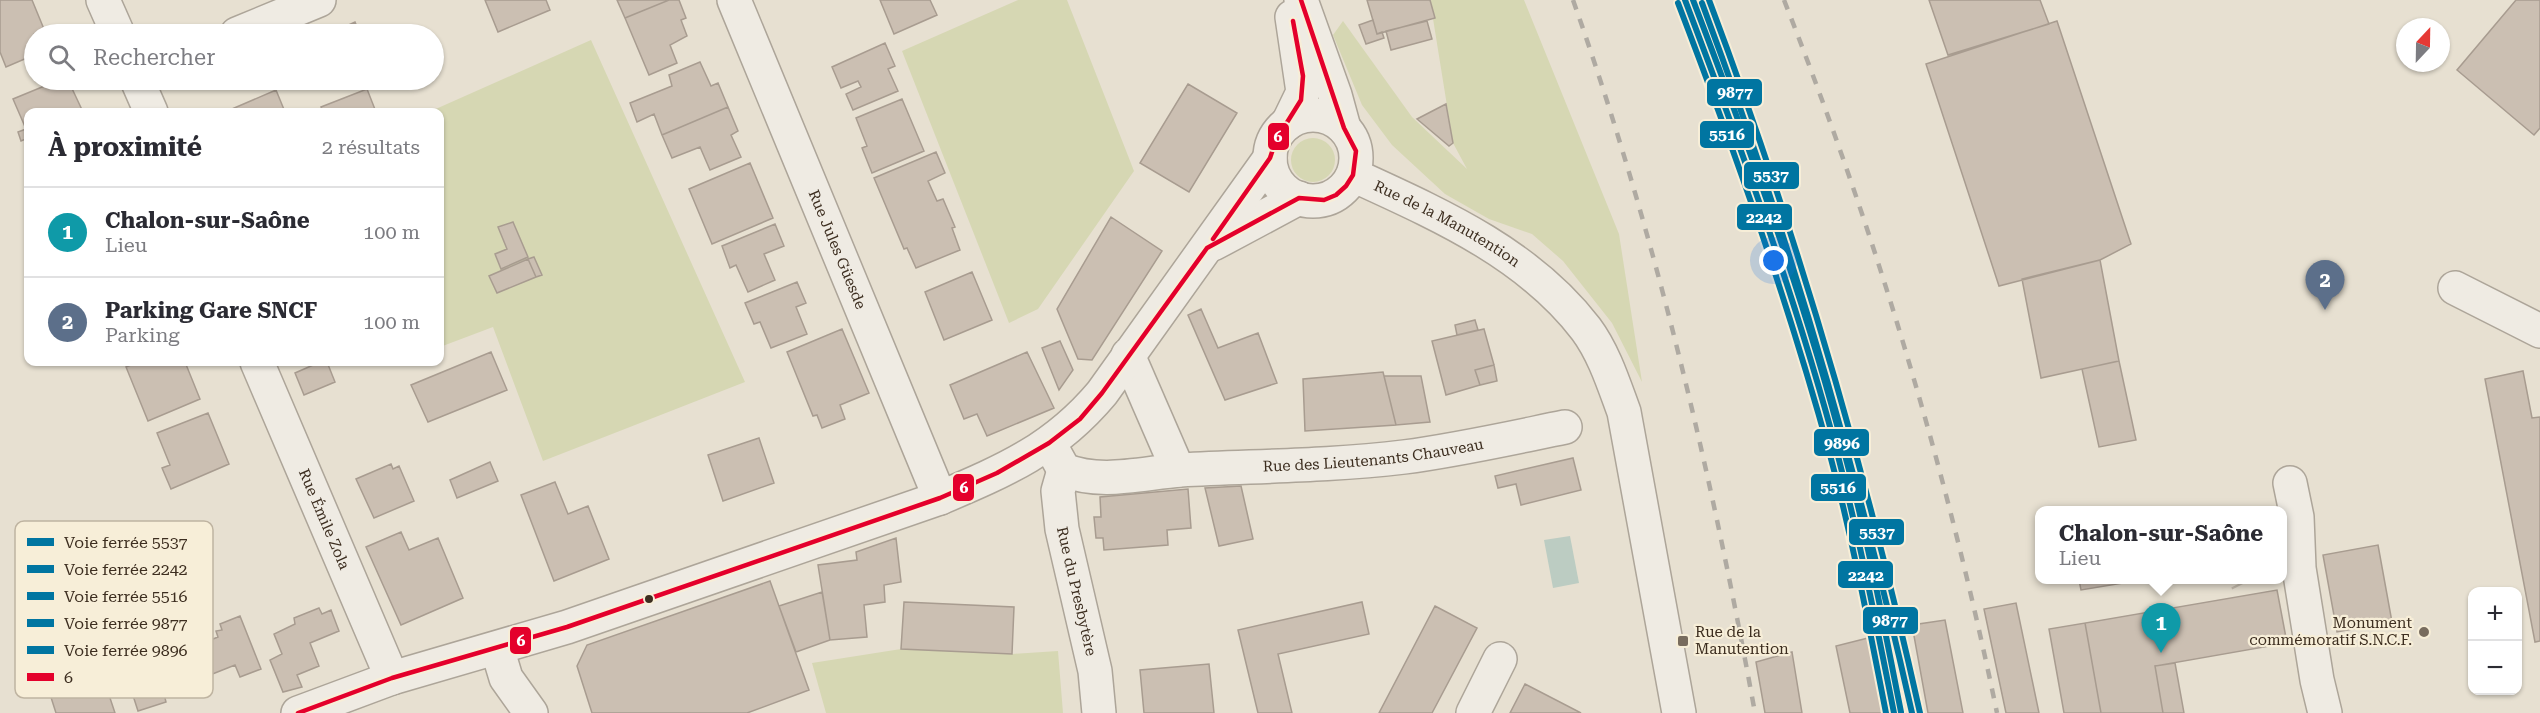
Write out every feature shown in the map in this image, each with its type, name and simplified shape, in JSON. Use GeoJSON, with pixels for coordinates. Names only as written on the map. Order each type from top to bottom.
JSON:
{"type":"FeatureCollection","features":[{"type":"Feature","properties":{"kind":"street"},"geometry":{"type":"LineString","coordinates":[[103,0],[114,24]]}},
{"type":"Feature","properties":{"kind":"street"},"geometry":{"type":"LineString","coordinates":[[261,24],[319,0]]}},
{"type":"Feature","properties":{"kind":"street","name":"Rue Jules Güesde"},"geometry":{"type":"LineString","coordinates":[[734,0],[940,498]]}},
{"type":"Feature","properties":{"kind":"street"},"geometry":{"type":"LineString","coordinates":[[1288,123],[1303,92],[1289,0]]}},
{"type":"Feature","properties":{"kind":"street"},"geometry":{"type":"LineString","coordinates":[[1301,0],[1335,95],[1344,128],[1356,151],[1353,175],[1336,195],[1324,200],[1299,198],[1287,192],[1272,171],[1270,158],[1272,145],[1278,132],[1288,123],[1311,114],[1329,118],[1344,128]]}},
{"type":"Feature","properties":{"kind":"street"},"geometry":{"type":"LineString","coordinates":[[141,90],[149,108]]}},
{"type":"Feature","properties":{"kind":"street"},"geometry":{"type":"LineString","coordinates":[[298,713],[392,678],[567,627],[940,498],[997,473],[1056,456],[1080,419],[1207,248],[1270,158]]}},
{"type":"Feature","properties":{"kind":"street","name":"Rue de la Manutention"},"geometry":{"type":"LineString","coordinates":[[1353,175],[1480,237],[1555,294],[1587,331],[1610,373],[1624,412],[1679,713]]}},
{"type":"Feature","properties":{"kind":"street"},"geometry":{"type":"LineString","coordinates":[[1207,248],[1299,198]]}},
{"type":"Feature","properties":{"kind":"street"},"geometry":{"type":"LineString","coordinates":[[2455,288],[2540,331]]}},
{"type":"Feature","properties":{"kind":"street"},"geometry":{"type":"LineString","coordinates":[[1128,355],[1178,470]]}},
{"type":"Feature","properties":{"kind":"street","name":"Rue Émile Zola"},"geometry":{"type":"LineString","coordinates":[[259,366],[392,678]]}},
{"type":"Feature","properties":{"kind":"street","name":"Rue des Lieutenants Chauveau"},"geometry":{"type":"LineString","coordinates":[[1056,456],[1086,477],[1102,478],[1178,470],[1403,457],[1455,450],[1565,428]]}},
{"type":"Feature","properties":{"kind":"street","name":"Rue du Presbytère"},"geometry":{"type":"LineString","coordinates":[[1056,456],[1062,529],[1095,671],[1099,713]]}},
{"type":"Feature","properties":{"kind":"street"},"geometry":{"type":"LineString","coordinates":[[2290,483],[2297,517],[2298,568],[2317,680],[2325,713]]}},
{"type":"Feature","properties":{"kind":"street"},"geometry":{"type":"LineString","coordinates":[[2283,584],[2294,642]]}},
{"type":"Feature","properties":{"kind":"street"},"geometry":{"type":"LineString","coordinates":[[497,648],[506,678],[531,713]]}},
{"type":"Feature","properties":{"kind":"street"},"geometry":{"type":"LineString","coordinates":[[1473,713],[1496,670],[1492,713]]}},
{"type":"Feature","properties":{"kind":"green space"},"geometry":{"type":"Polygon","coordinates":[[[1018,0],[1067,0],[1134,171],[1038,309],[1009,323],[902,51],[1018,0]]]}},
{"type":"Feature","properties":{"kind":"green space"},"geometry":{"type":"Polygon","coordinates":[[[1430,0],[1524,0],[1619,234],[1642,382],[1612,323],[1563,261],[1532,234],[1489,219],[1445,194],[1392,145],[1362,105],[1333,35],[1343,21],[1412,117],[1467,169],[1453,143],[1430,0]]]}},
{"type":"Feature","properties":{"kind":"green space"},"geometry":{"type":"Polygon","coordinates":[[[591,40],[745,382],[543,461],[493,327],[444,345],[444,108],[438,108],[591,40]]]}},
{"type":"Feature","properties":{"kind":"green space"},"geometry":{"type":"Polygon","coordinates":[[[1313,138],[1329,144],[1335,160],[1329,176],[1313,182],[1297,176],[1291,160],[1297,144],[1313,138]]]}},
{"type":"Feature","properties":{"kind":"green space"},"geometry":{"type":"Polygon","coordinates":[[[901,649],[1012,654],[1058,651],[1063,713],[826,713],[812,663],[901,649]]]}},
{"type":"Feature","properties":{"kind":"shaded area"},"geometry":{"type":"Polygon","coordinates":[[[1570,536],[1579,583],[1553,588],[1544,540],[1570,536]]]}},
{"type":"Feature","properties":{"kind":"building"},"geometry":{"type":"Polygon","coordinates":[[[0,0],[32,0],[42,24],[24,24],[24,59],[6,67],[0,52],[0,0]]]}},
{"type":"Feature","properties":{"kind":"building"},"geometry":{"type":"Polygon","coordinates":[[[485,0],[546,0],[550,10],[498,32],[485,0]]]}},
{"type":"Feature","properties":{"kind":"building"},"geometry":{"type":"Polygon","coordinates":[[[617,0],[669,0],[625,18],[617,0]]]}},
{"type":"Feature","properties":{"kind":"building"},"geometry":{"type":"Polygon","coordinates":[[[669,0],[679,0],[686,18],[681,20],[687,36],[670,45],[677,63],[649,75],[625,18],[669,0]]]}},
{"type":"Feature","properties":{"kind":"building"},"geometry":{"type":"Polygon","coordinates":[[[880,0],[930,0],[937,15],[894,34],[880,0]]]}},
{"type":"Feature","properties":{"kind":"building"},"geometry":{"type":"Polygon","coordinates":[[[1367,0],[1430,0],[1435,18],[1377,34],[1367,0]]]}},
{"type":"Feature","properties":{"kind":"building"},"geometry":{"type":"Polygon","coordinates":[[[1929,0],[2040,0],[2049,24],[1948,55],[1929,0]]]}},
{"type":"Feature","properties":{"kind":"building"},"geometry":{"type":"Polygon","coordinates":[[[2516,0],[2540,0],[2540,128],[2534,135],[2457,70],[2516,0]]]}},
{"type":"Feature","properties":{"kind":"building"},"geometry":{"type":"Polygon","coordinates":[[[1373,20],[1377,34],[1382,32],[1384,38],[1366,44],[1359,25],[1373,20]]]}},
{"type":"Feature","properties":{"kind":"building"},"geometry":{"type":"Polygon","coordinates":[[[1427,21],[1432,39],[1391,50],[1386,31],[1427,21]]]}},
{"type":"Feature","properties":{"kind":"building"},"geometry":{"type":"Polygon","coordinates":[[[2057,21],[2131,244],[2100,260],[1999,286],[1926,64],[2057,21]]]}},
{"type":"Feature","properties":{"kind":"building"},"geometry":{"type":"Polygon","coordinates":[[[885,43],[895,66],[888,69],[898,91],[853,110],[846,94],[861,87],[858,81],[841,88],[832,67],[885,43]]]}},
{"type":"Feature","properties":{"kind":"building"},"geometry":{"type":"Polygon","coordinates":[[[700,62],[711,86],[718,83],[728,107],[662,135],[654,114],[637,122],[630,103],[672,86],[669,75],[700,62]]]}},
{"type":"Feature","properties":{"kind":"building"},"geometry":{"type":"Polygon","coordinates":[[[1188,84],[1237,113],[1189,192],[1140,163],[1188,84]]]}},
{"type":"Feature","properties":{"kind":"building"},"geometry":{"type":"Polygon","coordinates":[[[35,90],[73,90],[81,108],[24,108],[24,124],[13,99],[35,90]]]}},
{"type":"Feature","properties":{"kind":"building"},"geometry":{"type":"Polygon","coordinates":[[[276,90],[283,108],[234,108],[276,90]]]}},
{"type":"Feature","properties":{"kind":"building"},"geometry":{"type":"Polygon","coordinates":[[[367,90],[374,108],[321,108],[367,90]]]}},
{"type":"Feature","properties":{"kind":"building"},"geometry":{"type":"Polygon","coordinates":[[[902,99],[924,151],[872,173],[862,148],[867,146],[856,118],[902,99]]]}},
{"type":"Feature","properties":{"kind":"building"},"geometry":{"type":"Polygon","coordinates":[[[1446,104],[1453,143],[1449,146],[1417,119],[1446,104]]]}},
{"type":"Feature","properties":{"kind":"building"},"geometry":{"type":"Polygon","coordinates":[[[728,107],[738,131],[731,135],[741,157],[710,170],[700,147],[672,158],[662,135],[728,107]]]}},
{"type":"Feature","properties":{"kind":"building"},"geometry":{"type":"Polygon","coordinates":[[[24,130],[24,140],[21,141],[18,132],[24,130]]]}},
{"type":"Feature","properties":{"kind":"building"},"geometry":{"type":"Polygon","coordinates":[[[936,152],[945,173],[928,181],[937,201],[943,199],[955,227],[952,228],[960,250],[916,268],[907,248],[904,249],[874,178],[936,152]]]}},
{"type":"Feature","properties":{"kind":"building"},"geometry":{"type":"Polygon","coordinates":[[[750,163],[773,218],[712,244],[689,189],[750,163]]]}},
{"type":"Feature","properties":{"kind":"building"},"geometry":{"type":"Polygon","coordinates":[[[1111,217],[1162,251],[1092,360],[1078,359],[1057,309],[1111,217]]]}},
{"type":"Feature","properties":{"kind":"building"},"geometry":{"type":"Polygon","coordinates":[[[513,222],[528,257],[501,269],[495,254],[507,249],[498,227],[513,222]]]}},
{"type":"Feature","properties":{"kind":"building"},"geometry":{"type":"Polygon","coordinates":[[[775,224],[784,246],[764,254],[775,280],[748,292],[736,265],[730,268],[722,246],[775,224]]]}},
{"type":"Feature","properties":{"kind":"building"},"geometry":{"type":"Polygon","coordinates":[[[534,257],[542,275],[536,277],[528,259],[534,257]]]}},
{"type":"Feature","properties":{"kind":"building"},"geometry":{"type":"Polygon","coordinates":[[[528,259],[536,277],[497,293],[489,276],[528,259]]]}},
{"type":"Feature","properties":{"kind":"building"},"geometry":{"type":"Polygon","coordinates":[[[2100,260],[2119,361],[2041,378],[2022,279],[2100,260]]]}},
{"type":"Feature","properties":{"kind":"building"},"geometry":{"type":"Polygon","coordinates":[[[972,272],[992,320],[944,340],[925,292],[972,272]]]}},
{"type":"Feature","properties":{"kind":"building"},"geometry":{"type":"Polygon","coordinates":[[[797,282],[806,303],[796,307],[807,334],[771,348],[760,322],[754,324],[745,303],[797,282]]]}},
{"type":"Feature","properties":{"kind":"building"},"geometry":{"type":"Polygon","coordinates":[[[1201,309],[1218,348],[1258,333],[1277,383],[1225,400],[1188,315],[1201,309]]]}},
{"type":"Feature","properties":{"kind":"building"},"geometry":{"type":"Polygon","coordinates":[[[1475,320],[1478,330],[1457,335],[1455,325],[1475,320]]]}},
{"type":"Feature","properties":{"kind":"building"},"geometry":{"type":"Polygon","coordinates":[[[842,329],[869,393],[840,405],[845,419],[822,428],[817,415],[813,416],[787,352],[842,329]]]}},
{"type":"Feature","properties":{"kind":"building"},"geometry":{"type":"Polygon","coordinates":[[[1484,329],[1494,365],[1475,370],[1480,385],[1446,395],[1432,341],[1484,329]]]}},
{"type":"Feature","properties":{"kind":"building"},"geometry":{"type":"Polygon","coordinates":[[[1060,341],[1073,370],[1059,390],[1042,348],[1060,341]]]}},
{"type":"Feature","properties":{"kind":"building"},"geometry":{"type":"Polygon","coordinates":[[[491,352],[507,390],[428,422],[411,385],[491,352]]]}},
{"type":"Feature","properties":{"kind":"building"},"geometry":{"type":"Polygon","coordinates":[[[1027,352],[1054,408],[987,436],[977,414],[964,419],[950,385],[1027,352]]]}},
{"type":"Feature","properties":{"kind":"building"},"geometry":{"type":"Polygon","coordinates":[[[2119,361],[2136,440],[2099,447],[2082,369],[2119,361]]]}},
{"type":"Feature","properties":{"kind":"building"},"geometry":{"type":"Polygon","coordinates":[[[1494,365],[1497,381],[1480,385],[1475,370],[1494,365]]]}},
{"type":"Feature","properties":{"kind":"building"},"geometry":{"type":"Polygon","coordinates":[[[187,366],[200,399],[148,421],[126,367],[187,366]]]}},
{"type":"Feature","properties":{"kind":"building"},"geometry":{"type":"Polygon","coordinates":[[[311,366],[329,366],[335,382],[304,395],[295,373],[311,366]]]}},
{"type":"Feature","properties":{"kind":"building"},"geometry":{"type":"Polygon","coordinates":[[[2523,371],[2532,418],[2540,417],[2540,641],[2535,642],[2485,379],[2523,371]]]}},
{"type":"Feature","properties":{"kind":"building"},"geometry":{"type":"Polygon","coordinates":[[[1383,372],[1396,425],[1305,431],[1303,379],[1383,372]]]}},
{"type":"Feature","properties":{"kind":"building"},"geometry":{"type":"Polygon","coordinates":[[[1384,376],[1421,376],[1430,422],[1396,425],[1384,376]]]}},
{"type":"Feature","properties":{"kind":"building"},"geometry":{"type":"Polygon","coordinates":[[[208,413],[229,464],[171,489],[162,468],[170,465],[157,433],[208,413]]]}},
{"type":"Feature","properties":{"kind":"building"},"geometry":{"type":"Polygon","coordinates":[[[759,438],[774,483],[723,501],[708,455],[759,438]]]}},
{"type":"Feature","properties":{"kind":"building"},"geometry":{"type":"Polygon","coordinates":[[[1573,458],[1581,490],[1521,505],[1516,484],[1498,488],[1495,476],[1573,458]]]}},
{"type":"Feature","properties":{"kind":"building"},"geometry":{"type":"Polygon","coordinates":[[[490,462],[498,481],[457,498],[450,480],[490,462]]]}},
{"type":"Feature","properties":{"kind":"building"},"geometry":{"type":"Polygon","coordinates":[[[391,464],[393,469],[399,466],[414,501],[374,518],[356,479],[391,464]]]}},
{"type":"Feature","properties":{"kind":"building"},"geometry":{"type":"Polygon","coordinates":[[[555,482],[568,514],[588,506],[609,559],[554,581],[521,495],[555,482]]]}},
{"type":"Feature","properties":{"kind":"building"},"geometry":{"type":"Polygon","coordinates":[[[1241,486],[1253,539],[1219,546],[1205,488],[1241,486]]]}},
{"type":"Feature","properties":{"kind":"building"},"geometry":{"type":"Polygon","coordinates":[[[1188,489],[1191,528],[1167,530],[1168,545],[1104,550],[1103,538],[1096,538],[1094,517],[1101,517],[1100,497],[1188,489]]]}},
{"type":"Feature","properties":{"kind":"building"},"geometry":{"type":"Polygon","coordinates":[[[401,532],[409,550],[438,538],[463,598],[401,625],[366,547],[401,532]]]}},
{"type":"Feature","properties":{"kind":"building"},"geometry":{"type":"Polygon","coordinates":[[[896,538],[901,582],[884,585],[885,602],[864,605],[867,637],[830,640],[818,565],[857,560],[856,552],[896,538]]]}},
{"type":"Feature","properties":{"kind":"building"},"geometry":{"type":"Polygon","coordinates":[[[2378,545],[2392,622],[2337,632],[2323,555],[2378,545]]]}},
{"type":"Feature","properties":{"kind":"building"},"geometry":{"type":"Polygon","coordinates":[[[770,581],[809,690],[747,713],[592,713],[577,666],[587,645],[770,581]]]}},
{"type":"Feature","properties":{"kind":"building"},"geometry":{"type":"Polygon","coordinates":[[[2080,584],[2117,584],[2081,590],[2080,584]]]}},
{"type":"Feature","properties":{"kind":"building"},"geometry":{"type":"Polygon","coordinates":[[[2277,590],[2287,643],[2155,666],[2163,713],[2101,713],[2085,623],[2277,590]]]}},
{"type":"Feature","properties":{"kind":"building"},"geometry":{"type":"Polygon","coordinates":[[[822,592],[830,640],[796,652],[779,606],[822,592]]]}},
{"type":"Feature","properties":{"kind":"building"},"geometry":{"type":"Polygon","coordinates":[[[904,602],[1014,607],[1012,654],[901,649],[904,602]]]}},
{"type":"Feature","properties":{"kind":"building"},"geometry":{"type":"Polygon","coordinates":[[[1362,602],[1369,634],[1278,654],[1292,713],[1258,713],[1238,630],[1362,602]]]}},
{"type":"Feature","properties":{"kind":"building"},"geometry":{"type":"Polygon","coordinates":[[[2016,603],[2039,713],[2006,713],[1984,609],[2016,603]]]}},
{"type":"Feature","properties":{"kind":"building"},"geometry":{"type":"Polygon","coordinates":[[[1435,606],[1477,628],[1432,713],[1379,713],[1435,606]]]}},
{"type":"Feature","properties":{"kind":"building"},"geometry":{"type":"Polygon","coordinates":[[[319,608],[322,614],[331,610],[339,631],[310,643],[319,666],[297,675],[302,687],[283,692],[270,660],[282,654],[274,634],[295,624],[294,618],[319,608]]]}},
{"type":"Feature","properties":{"kind":"building"},"geometry":{"type":"Polygon","coordinates":[[[240,616],[261,669],[240,677],[235,665],[213,674],[213,639],[218,637],[216,631],[222,630],[220,624],[240,616]]]}},
{"type":"Feature","properties":{"kind":"building"},"geometry":{"type":"Polygon","coordinates":[[[1945,620],[1963,713],[1928,713],[1912,625],[1945,620]]]}},
{"type":"Feature","properties":{"kind":"building"},"geometry":{"type":"Polygon","coordinates":[[[2085,623],[2101,713],[2064,713],[2049,629],[2085,623]]]}},
{"type":"Feature","properties":{"kind":"building"},"geometry":{"type":"Polygon","coordinates":[[[1872,637],[1887,713],[1850,713],[1836,646],[1872,637]]]}},
{"type":"Feature","properties":{"kind":"building"},"geometry":{"type":"Polygon","coordinates":[[[1792,652],[1802,713],[1765,713],[1756,662],[1792,652]]]}},
{"type":"Feature","properties":{"kind":"building"},"geometry":{"type":"Polygon","coordinates":[[[2175,663],[2184,713],[2163,713],[2155,666],[2175,663]]]}},
{"type":"Feature","properties":{"kind":"building"},"geometry":{"type":"Polygon","coordinates":[[[1209,664],[1214,713],[1144,713],[1140,670],[1209,664]]]}},
{"type":"Feature","properties":{"kind":"building"},"geometry":{"type":"Polygon","coordinates":[[[1525,684],[1581,713],[1510,713],[1525,684]]]}},
{"type":"Feature","properties":{"kind":"building"},"geometry":{"type":"Polygon","coordinates":[[[51,698],[110,698],[115,713],[56,713],[51,698]]]}},
{"type":"Feature","properties":{"kind":"building"},"geometry":{"type":"Polygon","coordinates":[[[134,698],[165,698],[166,702],[138,711],[134,698]]]}},
{"type":"Feature","properties":{"kind":"railway"},"geometry":{"type":"LineString","coordinates":[[1573,0],[1630,175],[1678,353],[1720,532],[1755,713]]}},
{"type":"Feature","properties":{"kind":"railway"},"geometry":{"type":"LineString","coordinates":[[1784,0],[1849,175],[1906,352],[1955,532],[1997,713]]}},
{"type":"Feature","properties":{"kind":"rail line","name":"2242"},"geometry":{"type":"LineString","coordinates":[[1685,0],[1768,226],[1805,340],[1854,520],[1894,713]]}},
{"type":"Feature","properties":{"kind":"rail line","name":"9896"},"geometry":{"type":"LineString","coordinates":[[1693,0],[1775,225],[1829,397],[1861,519],[1901,712]]}},
{"type":"Feature","properties":{"kind":"rail line","name":"5537"},"geometry":{"type":"LineString","coordinates":[[1709,0],[1772,176],[1827,353],[1877,532],[1920,713]]}},
{"type":"Feature","properties":{"kind":"rail line","name":"5516"},"geometry":{"type":"LineString","coordinates":[[1678,3],[1760,227],[1814,397],[1846,519],[1886,713]]}},
{"type":"Feature","properties":{"kind":"rail line","name":"9877"},"geometry":{"type":"LineString","coordinates":[[1702,3],[1764,178],[1819,354],[1869,533],[1912,713]]}},
{"type":"Feature","properties":{"kind":"transit line","name":"6"},"geometry":{"type":"LineString","coordinates":[[298,713],[392,678],[567,627],[940,498],[997,473],[1049,443],[1080,419],[1102,393],[1207,248],[1299,198],[1324,200],[1336,195],[1353,175],[1356,151],[1344,128],[1301,0]]}},
{"type":"Feature","properties":{"kind":"transit line","name":"6"},"geometry":{"type":"LineString","coordinates":[[1213,239],[1270,158],[1276,140],[1301,100],[1303,76],[1293,21]]}},
{"type":"Feature","properties":{"kind":"place","name":"Parking Gare SNCF"},"geometry":{"type":"Point","coordinates":[2325,310]}},
{"type":"Feature","properties":{"kind":"place","name":"Monument commémoratif S.N.C.F."},"geometry":{"type":"Point","coordinates":[2424,632]}},
{"type":"Feature","properties":{"kind":"place","name":"Rue de la Manutention"},"geometry":{"type":"Point","coordinates":[1683,641]}},
{"type":"Feature","properties":{"kind":"place","name":"Chalon-sur-Saône"},"geometry":{"type":"Point","coordinates":[2161,653]}}]}
